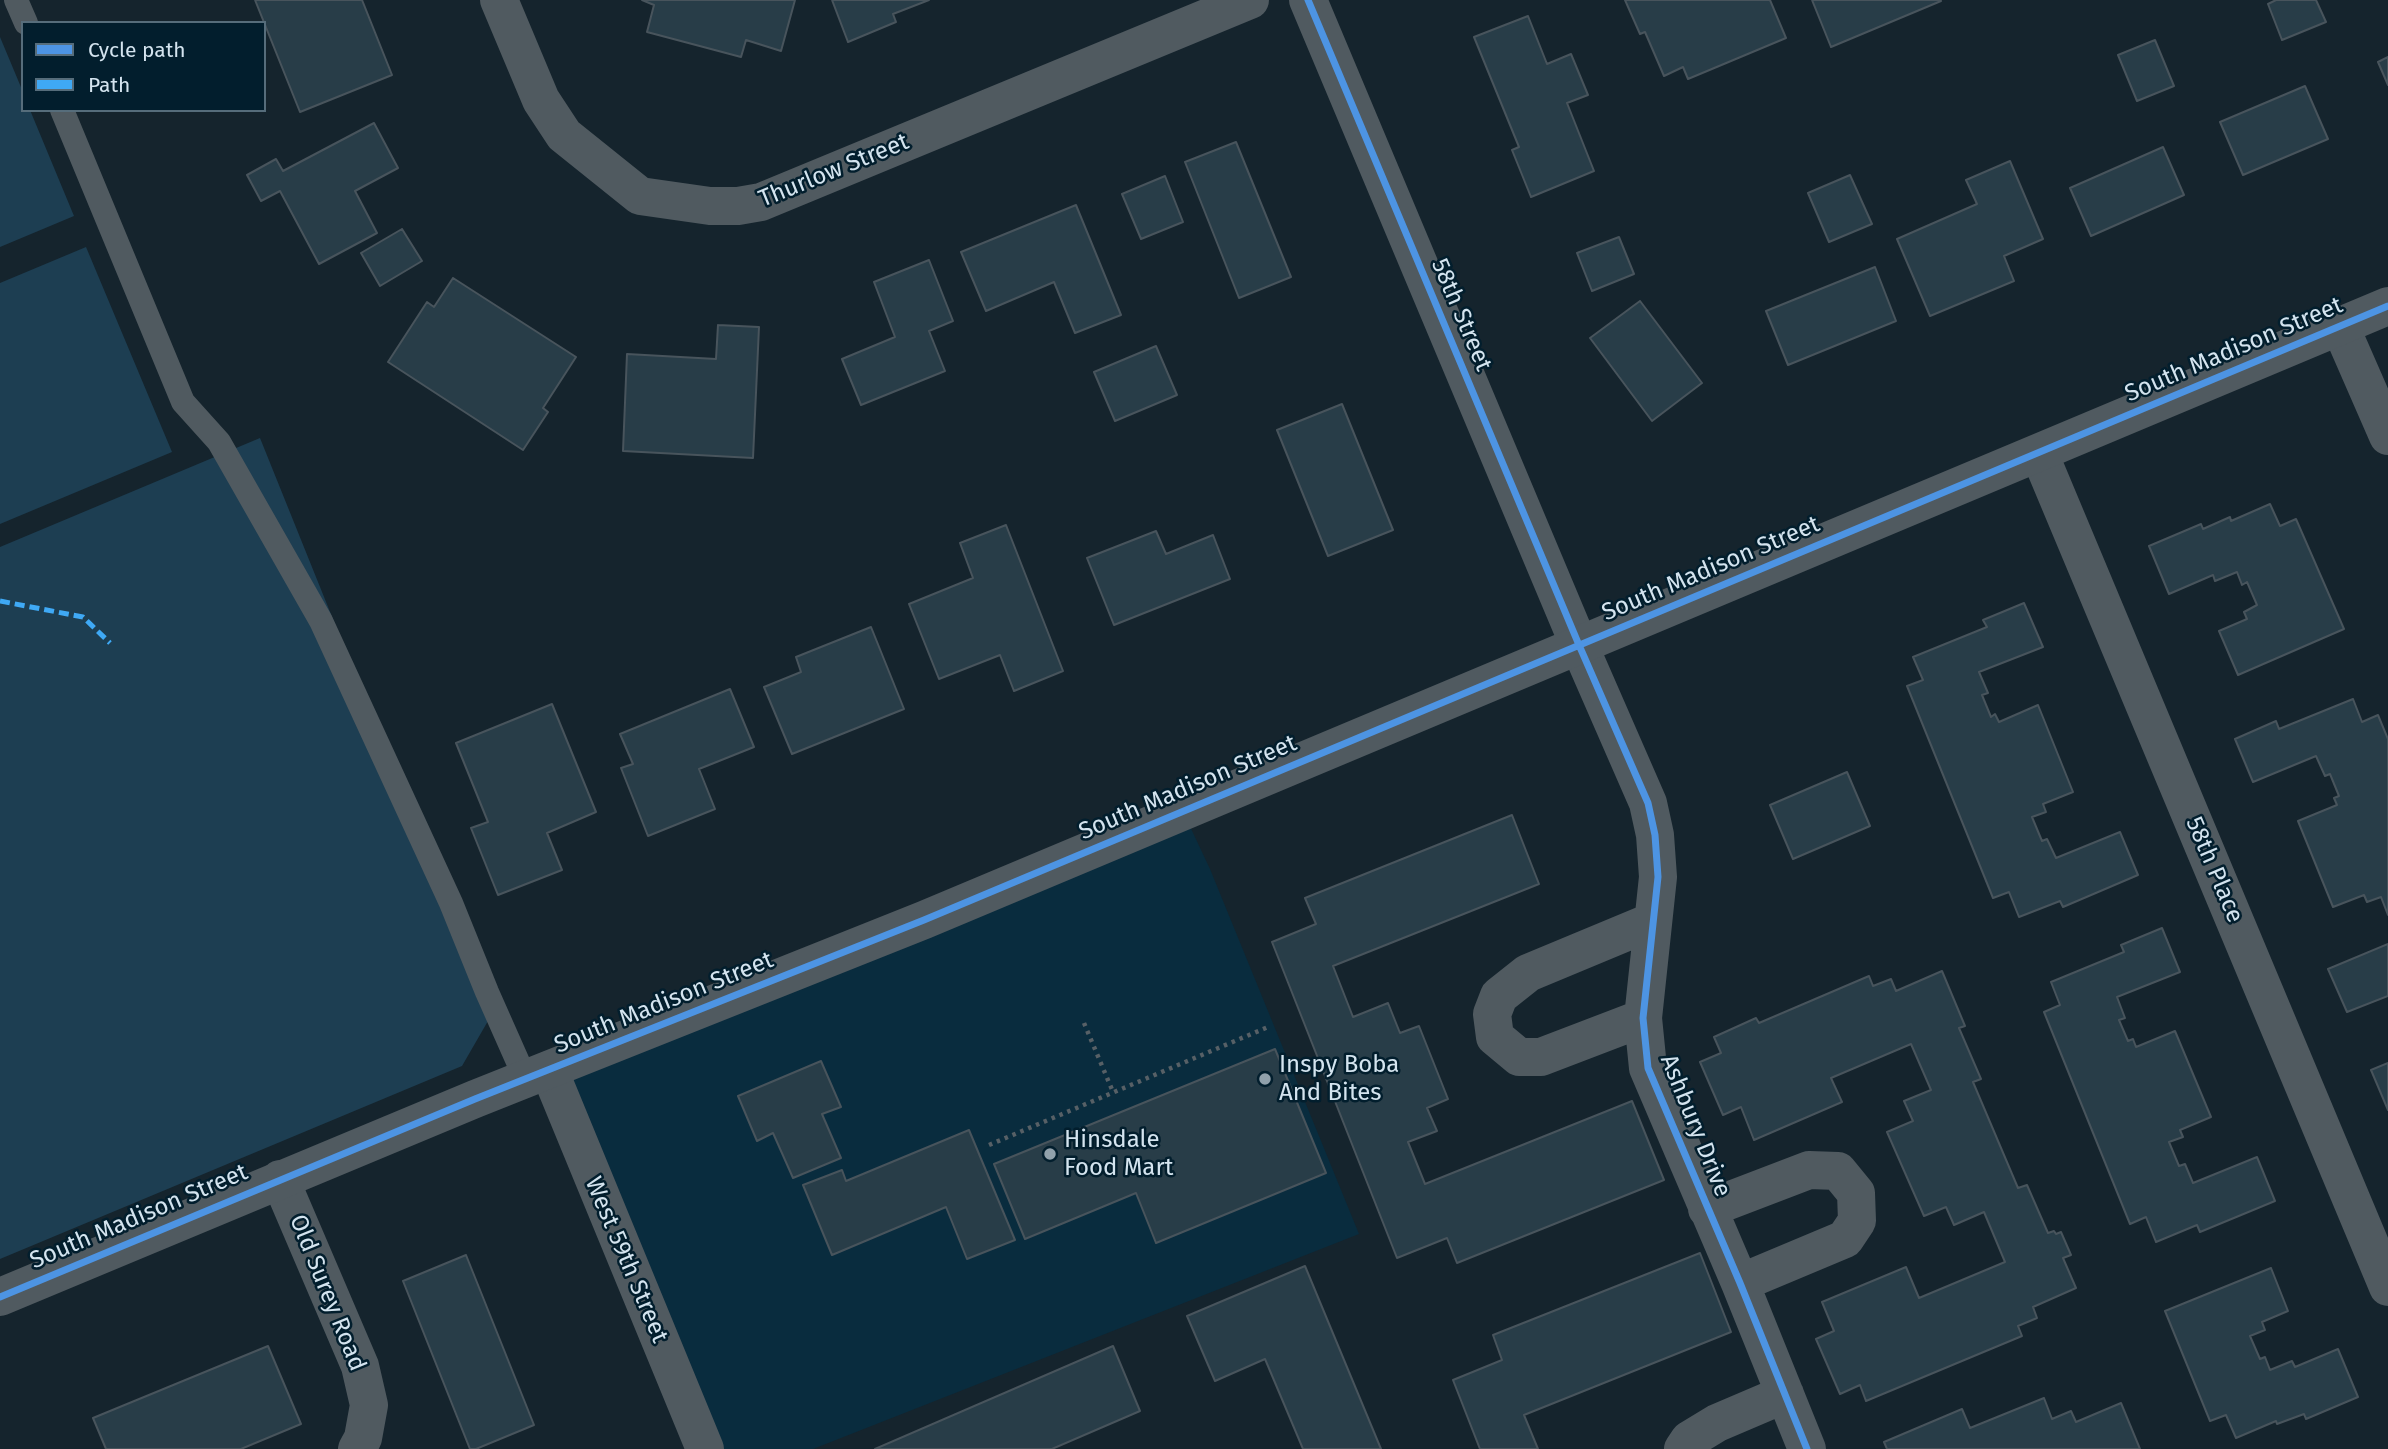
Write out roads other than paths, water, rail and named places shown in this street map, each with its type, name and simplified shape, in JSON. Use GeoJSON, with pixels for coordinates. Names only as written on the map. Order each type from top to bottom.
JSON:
{"type":"FeatureCollection","features":[{"type":"Feature","properties":{"kind":"street","name":"Thurlow Street"},"geometry":{"type":"LineString","coordinates":[[499,0],[541,100],[564,135],[640,196],[710,206],[738,206],[761,202],[1250,0]]}},
{"type":"Feature","properties":{"kind":"street","name":"58th Street"},"geometry":{"type":"LineString","coordinates":[[1308,0],[1578,645]]}},
{"type":"Feature","properties":{"kind":"street","name":"South Madison Street"},"geometry":{"type":"LineString","coordinates":[[0,1297],[280,1179],[924,920],[2388,306]]}},
{"type":"Feature","properties":{"kind":"street"},"geometry":{"type":"LineString","coordinates":[[2340,326],[2388,436]]}},
{"type":"Feature","properties":{"kind":"street","name":"58th Place"},"geometry":{"type":"LineString","coordinates":[[2039,453],[2388,1287]]}},
{"type":"Feature","properties":{"kind":"street","name":"Ashbury Drive"},"geometry":{"type":"LineString","coordinates":[[1578,645],[1648,803],[1655,835],[1658,877],[1643,1018],[1647,1068],[1740,1283],[1807,1449]]}},
{"type":"Feature","properties":{"kind":"street"},"geometry":{"type":"LineString","coordinates":[[1643,1018],[1541,1057],[1519,1057],[1495,1037],[1492,1014],[1499,996],[1528,973],[1653,921]]}},
{"type":"Feature","properties":{"kind":"street","name":"West 59th Street"},"geometry":{"type":"LineString","coordinates":[[537,1075],[561,1105],[705,1449]]}},
{"type":"Feature","properties":{"kind":"street"},"geometry":{"type":"LineString","coordinates":[[1707,1209],[1809,1170],[1838,1171],[1856,1193],[1857,1221],[1844,1238],[1740,1283]]}},
{"type":"Feature","properties":{"kind":"street","name":"Old Surey Road"},"geometry":{"type":"LineString","coordinates":[[280,1179],[360,1366],[369,1405],[363,1438],[357,1449]]}},
{"type":"Feature","properties":{"kind":"street"},"geometry":{"type":"LineString","coordinates":[[1683,1449],[1689,1440],[1717,1423],[1785,1394]]}},
{"type":"Feature","properties":{"kind":"lane"},"geometry":{"type":"LineString","coordinates":[[16,0],[25,21]]}},
{"type":"Feature","properties":{"kind":"lane"},"geometry":{"type":"LineString","coordinates":[[63,112],[183,402],[219,442],[321,621],[451,903],[487,992],[537,1075]]}},
{"type":"Feature","properties":{"kind":"place","name":"Inspy Boba And Bites"},"geometry":{"type":"Point","coordinates":[1265,1079]}},
{"type":"Feature","properties":{"kind":"place","name":"Hinsdale Food Mart"},"geometry":{"type":"Point","coordinates":[1050,1154]}}]}
